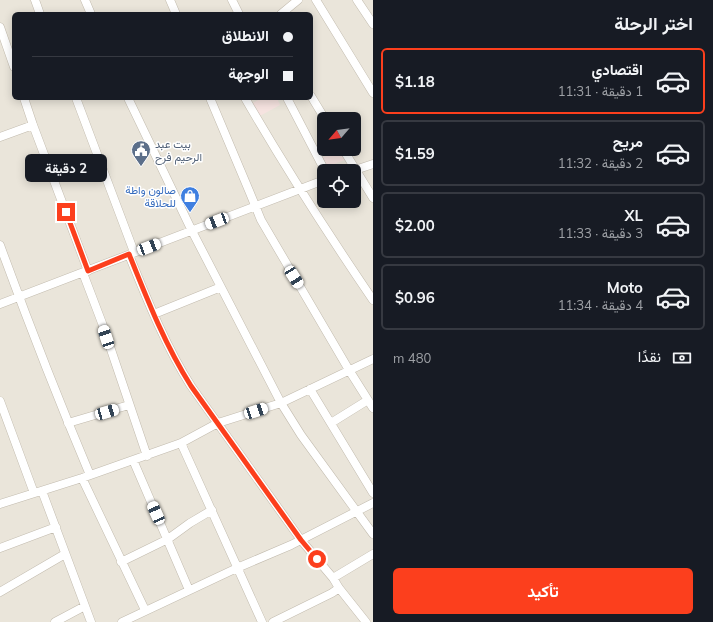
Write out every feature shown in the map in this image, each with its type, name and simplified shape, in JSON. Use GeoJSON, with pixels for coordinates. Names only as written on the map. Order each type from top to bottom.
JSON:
{"type":"FeatureCollection","features":[{"type":"Feature","properties":{"kind":"street"},"geometry":{"type":"LineString","coordinates":[[34,0],[39,12]]}},
{"type":"Feature","properties":{"kind":"street"},"geometry":{"type":"LineString","coordinates":[[85,0],[90,12]]}},
{"type":"Feature","properties":{"kind":"street"},"geometry":{"type":"LineString","coordinates":[[170,0],[175,12]]}},
{"type":"Feature","properties":{"kind":"street"},"geometry":{"type":"LineString","coordinates":[[232,0],[238,12]]}},
{"type":"Feature","properties":{"kind":"street"},"geometry":{"type":"LineString","coordinates":[[283,12],[298,0]]}},
{"type":"Feature","properties":{"kind":"street"},"geometry":{"type":"LineString","coordinates":[[316,0],[373,93]]}},
{"type":"Feature","properties":{"kind":"street"},"geometry":{"type":"LineString","coordinates":[[357,0],[373,24]]}},
{"type":"Feature","properties":{"kind":"street"},"geometry":{"type":"LineString","coordinates":[[0,26],[12,61]]}},
{"type":"Feature","properties":{"kind":"street"},"geometry":{"type":"LineString","coordinates":[[313,99],[321,112]]}},
{"type":"Feature","properties":{"kind":"street"},"geometry":{"type":"LineString","coordinates":[[25,100],[85,272],[146,456]]}},
{"type":"Feature","properties":{"kind":"street"},"geometry":{"type":"LineString","coordinates":[[77,100],[154,314],[182,371],[218,424],[237,446],[301,540],[333,578],[339,588],[366,622]]}},
{"type":"Feature","properties":{"kind":"street"},"geometry":{"type":"LineString","coordinates":[[129,100],[192,231],[281,403],[301,435],[373,534]]}},
{"type":"Feature","properties":{"kind":"street"},"geometry":{"type":"LineString","coordinates":[[211,100],[261,220],[373,408]]}},
{"type":"Feature","properties":{"kind":"street"},"geometry":{"type":"LineString","coordinates":[[246,100],[300,189],[373,300]]}},
{"type":"Feature","properties":{"kind":"street"},"geometry":{"type":"LineString","coordinates":[[288,100],[321,164]]}},
{"type":"Feature","properties":{"kind":"street"},"geometry":{"type":"LineString","coordinates":[[0,137],[33,125]]}},
{"type":"Feature","properties":{"kind":"street"},"geometry":{"type":"LineString","coordinates":[[361,168],[373,164]]}},
{"type":"Feature","properties":{"kind":"street"},"geometry":{"type":"LineString","coordinates":[[361,180],[373,198]]}},
{"type":"Feature","properties":{"kind":"street"},"geometry":{"type":"LineString","coordinates":[[0,304],[317,183]]}},
{"type":"Feature","properties":{"kind":"street"},"geometry":{"type":"LineString","coordinates":[[0,244],[68,423],[90,475]]}},
{"type":"Feature","properties":{"kind":"street"},"geometry":{"type":"LineString","coordinates":[[154,314],[221,287]]}},
{"type":"Feature","properties":{"kind":"street"},"geometry":{"type":"LineString","coordinates":[[0,504],[82,478],[181,443],[218,424],[281,403],[373,359]]}},
{"type":"Feature","properties":{"kind":"street"},"geometry":{"type":"LineString","coordinates":[[310,389],[373,493]]}},
{"type":"Feature","properties":{"kind":"street"},"geometry":{"type":"LineString","coordinates":[[331,423],[368,400]]}},
{"type":"Feature","properties":{"kind":"street"},"geometry":{"type":"LineString","coordinates":[[1,404],[38,492],[56,527],[91,622]]}},
{"type":"Feature","properties":{"kind":"street"},"geometry":{"type":"LineString","coordinates":[[68,423],[129,405]]}},
{"type":"Feature","properties":{"kind":"street"},"geometry":{"type":"LineString","coordinates":[[181,443],[262,622]]}},
{"type":"Feature","properties":{"kind":"street"},"geometry":{"type":"LineString","coordinates":[[133,460],[189,590]]}},
{"type":"Feature","properties":{"kind":"street"},"geometry":{"type":"LineString","coordinates":[[82,478],[145,610]]}},
{"type":"Feature","properties":{"kind":"street"},"geometry":{"type":"LineString","coordinates":[[122,622],[133,620],[145,610],[278,551],[373,503]]}},
{"type":"Feature","properties":{"kind":"street"},"geometry":{"type":"LineString","coordinates":[[121,562],[168,540],[190,523],[212,510]]}},
{"type":"Feature","properties":{"kind":"street"},"geometry":{"type":"LineString","coordinates":[[0,548],[56,527]]}},
{"type":"Feature","properties":{"kind":"street"},"geometry":{"type":"LineString","coordinates":[[0,592],[65,554]]}},
{"type":"Feature","properties":{"kind":"street"},"geometry":{"type":"LineString","coordinates":[[333,578],[373,554]]}},
{"type":"Feature","properties":{"kind":"street"},"geometry":{"type":"LineString","coordinates":[[273,622],[332,593],[339,588]]}},
{"type":"Feature","properties":{"kind":"street"},"geometry":{"type":"LineString","coordinates":[[55,622],[85,606]]}},
{"type":"Feature","properties":{"kind":"shaded area"},"geometry":{"type":"Polygon","coordinates":[[[0,0],[373,0],[373,622],[0,622],[0,0]]]}},
{"type":"Feature","properties":{"kind":"shaded area"},"geometry":{"type":"Polygon","coordinates":[[[258,100],[278,100],[280,105],[258,117],[251,104],[258,100]]]}},
{"type":"Feature","properties":{"kind":"shaded area"},"geometry":{"type":"Polygon","coordinates":[[[327,156],[343,156],[345,160],[334,164],[323,164],[320,158],[327,156]]]}},
{"type":"Feature","properties":{"kind":"place","name":"بيت عبد الرحيم فرح"},"geometry":{"type":"Point","coordinates":[141,167]}},
{"type":"Feature","properties":{"kind":"place","name":"صالون واطة للحلاقة"},"geometry":{"type":"Point","coordinates":[190,213]}},
{"type":"Feature","properties":{"kind":"route"},"geometry":{"type":"LineString","coordinates":[[66,212],[88,271],[129,254],[154,314],[174,356],[191,386],[301,540],[317,559]]}}]}
